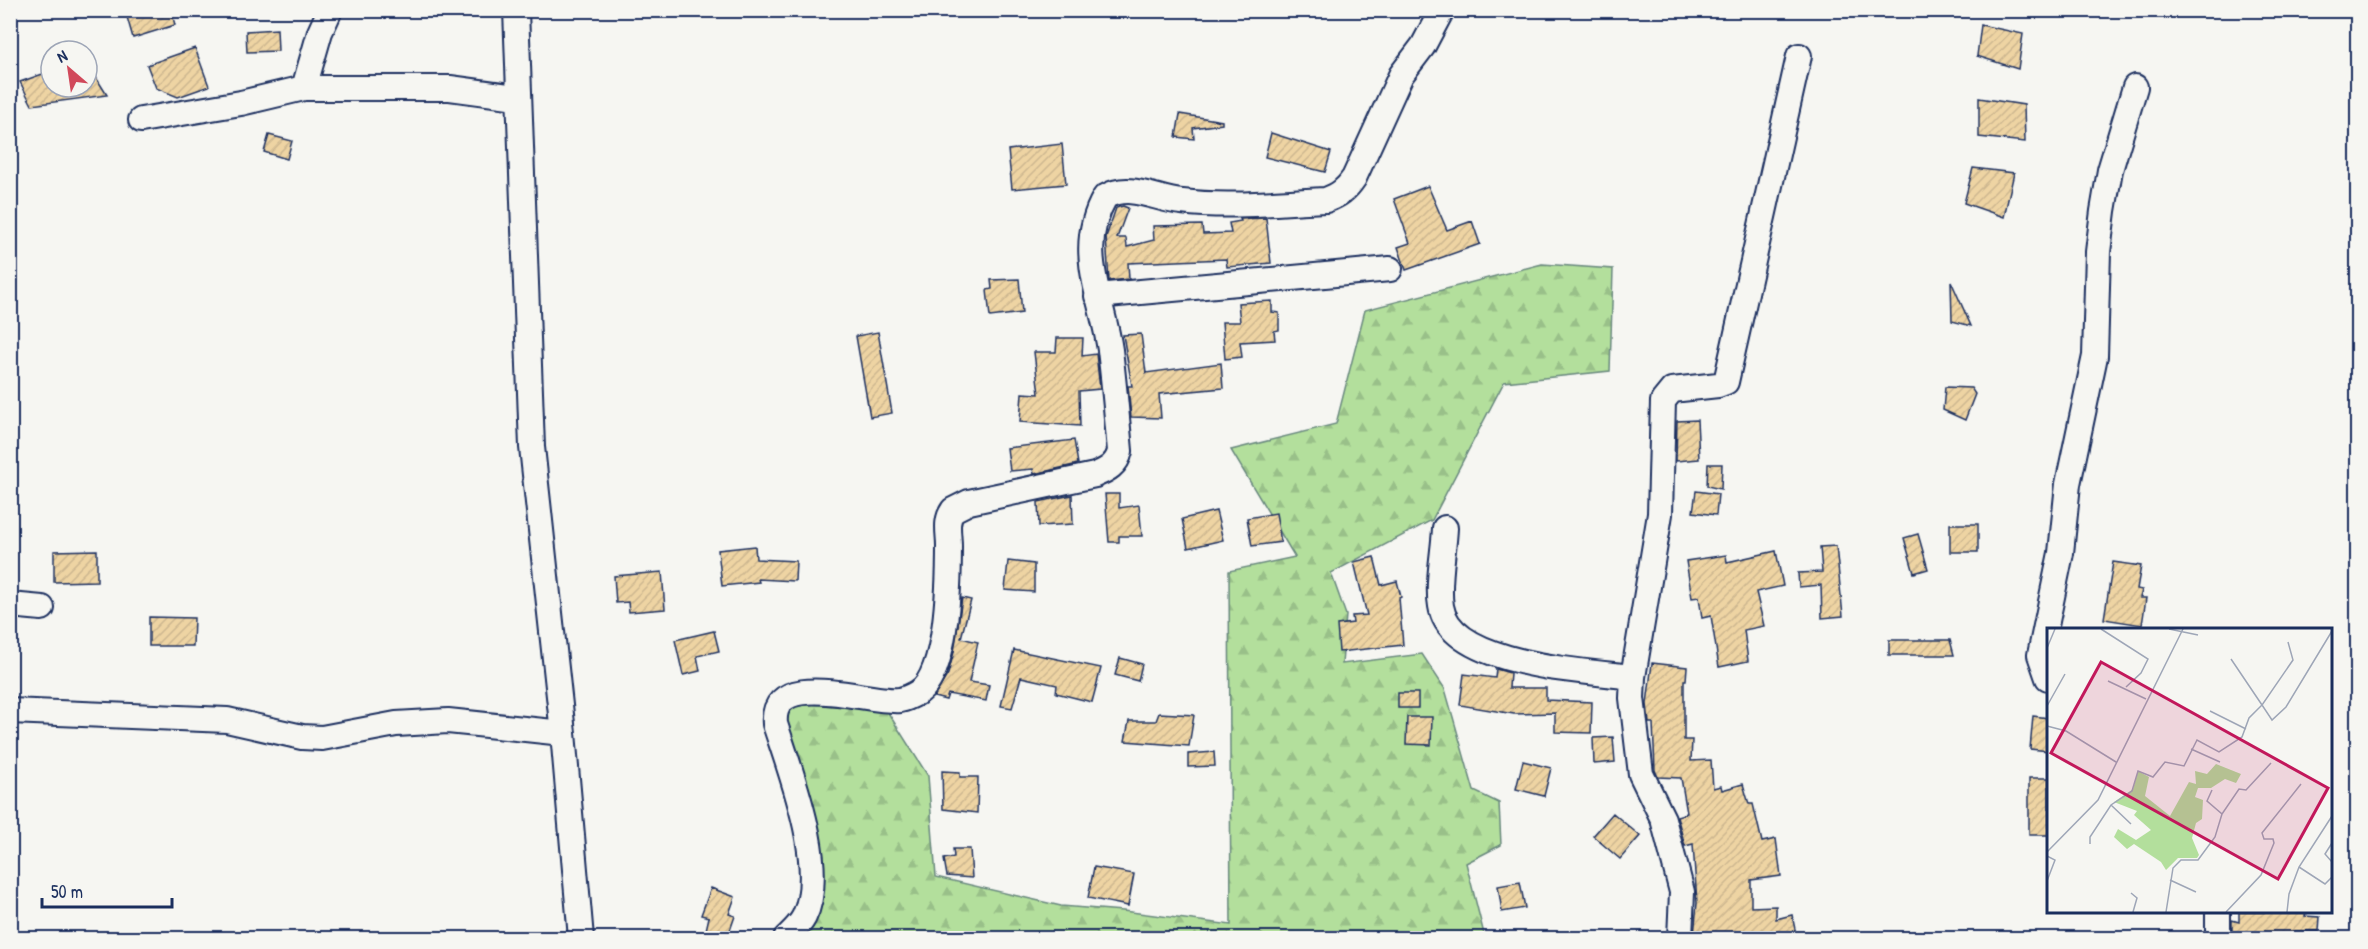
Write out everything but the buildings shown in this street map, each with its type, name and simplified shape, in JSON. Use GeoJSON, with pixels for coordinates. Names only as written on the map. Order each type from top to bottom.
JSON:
{"type":"FeatureCollection","features":[{"type":"Feature","properties":{"kind":"street"},"geometry":{"type":"LineString","coordinates":[[304,88],[320,32],[330,10]]}},
{"type":"Feature","properties":{"kind":"street"},"geometry":{"type":"LineString","coordinates":[[516,10],[517,97],[532,447],[563,733],[581,939]]}},
{"type":"Feature","properties":{"kind":"street"},"geometry":{"type":"LineString","coordinates":[[786,939],[803,919],[812,893],[813,870],[799,800],[776,724],[774,711],[781,699],[792,694],[807,692],[855,694],[899,700],[919,693],[930,681],[941,651],[949,544],[948,523],[953,510],[969,502],[1095,475],[1119,460],[1109,347],[1097,296],[1091,252],[1094,217],[1105,197],[1113,192],[1125,190],[1180,202],[1326,200],[1347,189],[1401,75],[1423,46],[1442,10]]}},
{"type":"Feature","properties":{"kind":"street"},"geometry":{"type":"LineString","coordinates":[[1680,939],[1682,892],[1664,819],[1641,774],[1632,698],[1633,677],[1660,514],[1663,401],[1672,390],[1726,382],[1799,56]]}},
{"type":"Feature","properties":{"kind":"street"},"geometry":{"type":"LineString","coordinates":[[2047,673],[2040,655],[2061,553],[2068,484],[2095,356],[2098,252],[2103,211],[2110,170],[2135,87]]}},
{"type":"Feature","properties":{"kind":"street"},"geometry":{"type":"LineString","coordinates":[[141,120],[241,103],[304,88],[450,88],[517,97]]}},
{"type":"Feature","properties":{"kind":"street"},"geometry":{"type":"LineString","coordinates":[[1097,296],[1390,269]]}},
{"type":"Feature","properties":{"kind":"street"},"geometry":{"type":"LineString","coordinates":[[1445,528],[1441,606],[1446,621],[1460,637],[1521,661],[1633,677]]}},
{"type":"Feature","properties":{"kind":"street"},"geometry":{"type":"LineString","coordinates":[[10,605],[42,608]]}},
{"type":"Feature","properties":{"kind":"street"},"geometry":{"type":"LineString","coordinates":[[10,711],[227,720],[302,737],[322,738],[396,724],[447,721],[563,733]]}},
{"type":"Feature","properties":{"kind":"street"},"geometry":{"type":"LineString","coordinates":[[2218,913],[2218,939]]}},
{"type":"Feature","properties":{"kind":"green space"},"geometry":{"type":"Polygon","coordinates":[[[1542,264],[1613,269],[1610,371],[1504,382],[1432,520],[1331,573],[1346,615],[1342,664],[1422,654],[1445,689],[1474,791],[1499,803],[1501,845],[1466,863],[1485,938],[787,938],[813,870],[774,711],[807,692],[887,711],[928,776],[936,877],[1061,906],[1123,911],[1231,925],[1229,571],[1295,557],[1231,450],[1336,424],[1365,310],[1542,264]]]}}]}
